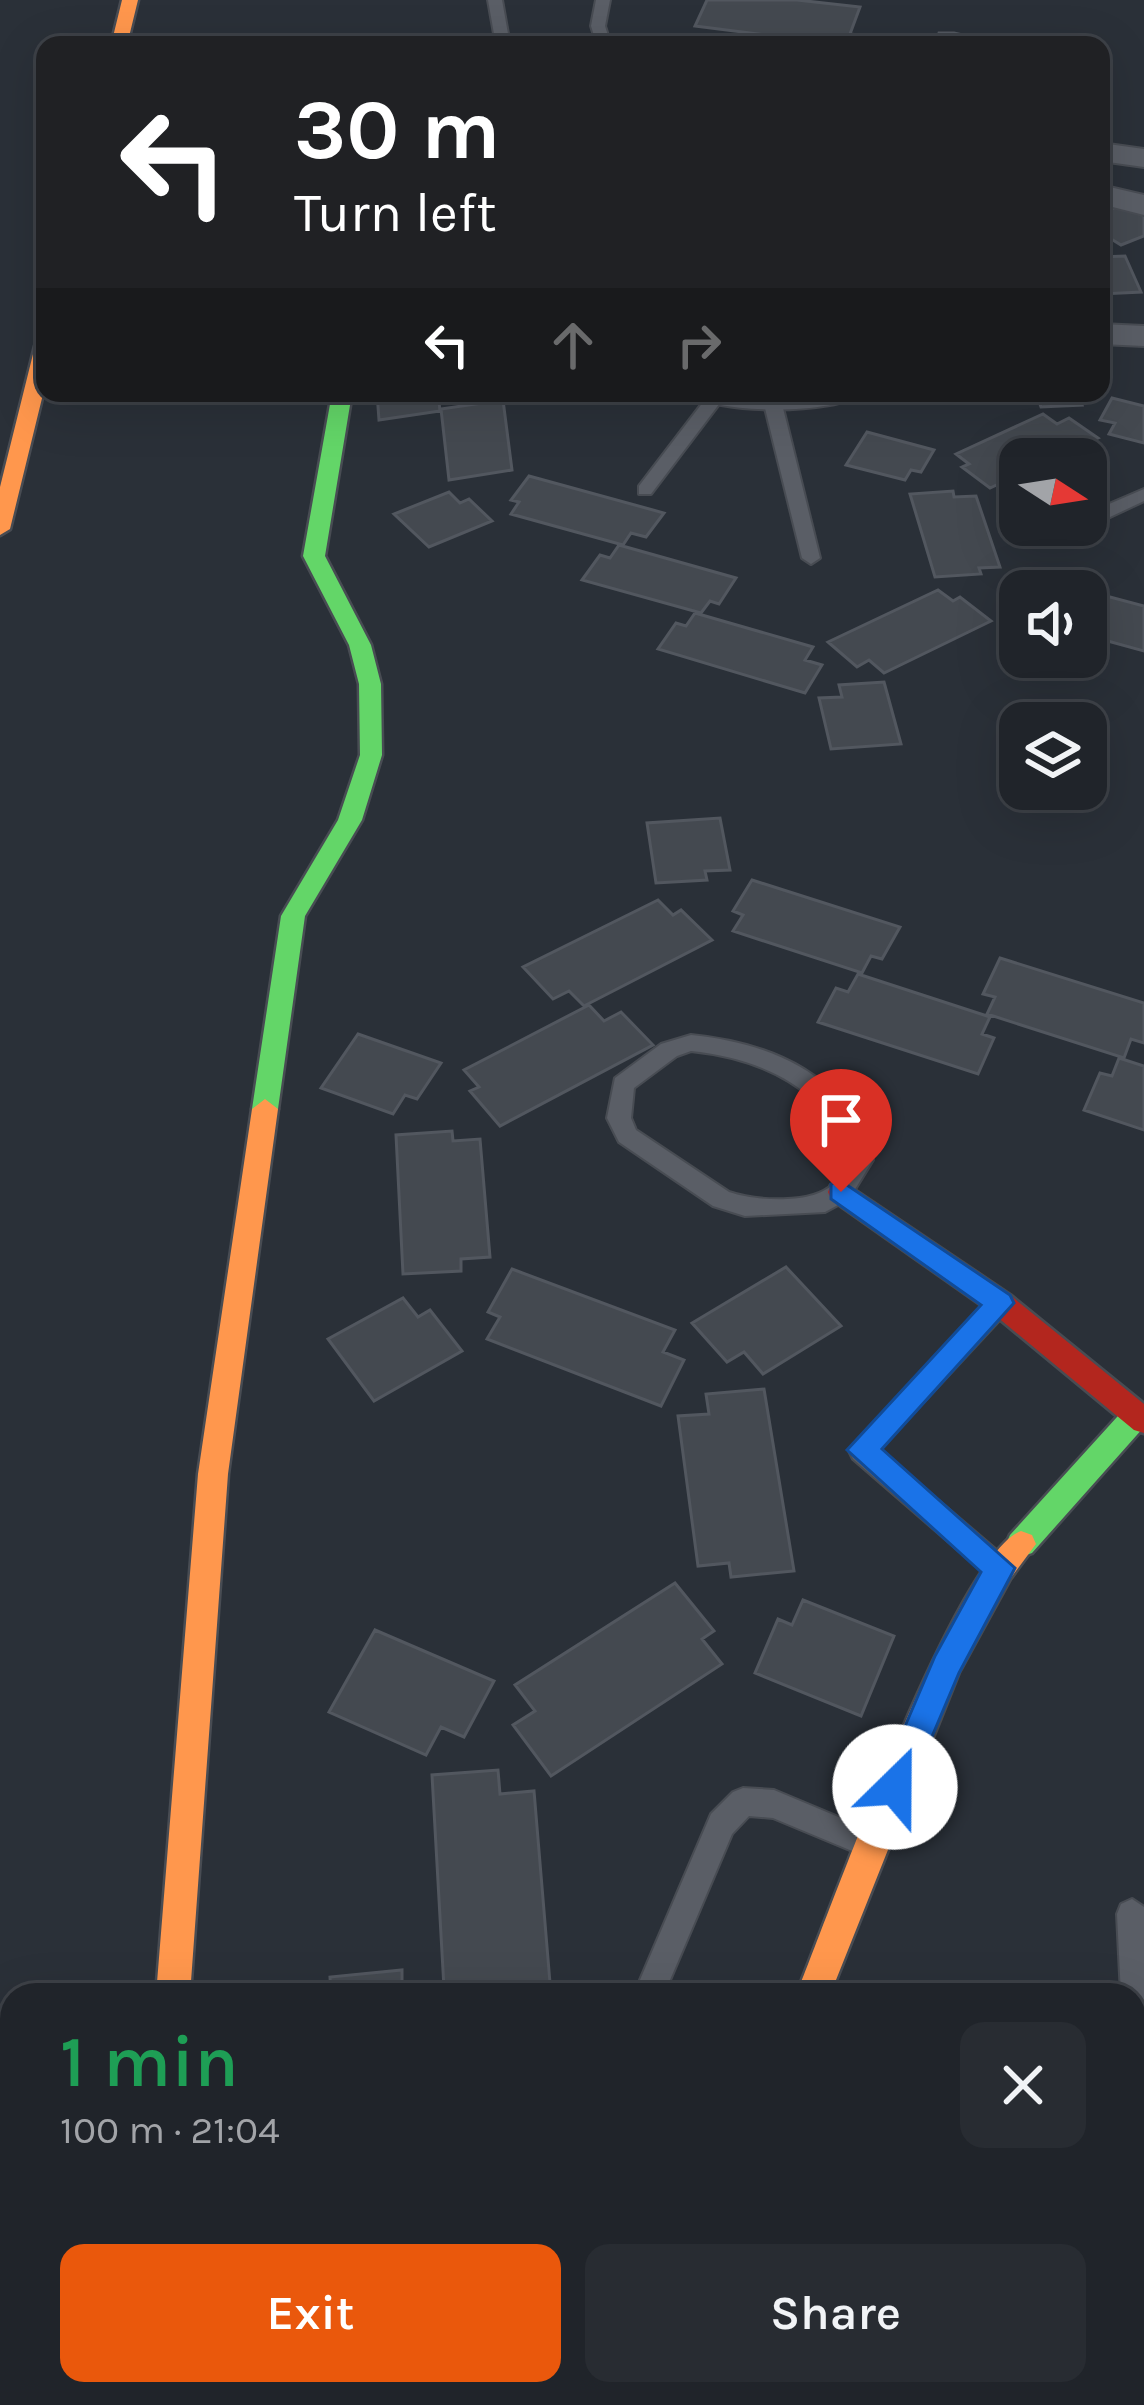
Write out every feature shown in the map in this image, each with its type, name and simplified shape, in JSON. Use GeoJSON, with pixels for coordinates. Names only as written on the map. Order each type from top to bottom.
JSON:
{"type":"FeatureCollection","features":[{"type":"Feature","properties":{"kind":"main road"},"geometry":{"type":"LineString","coordinates":[[121,36],[130,0]]}},
{"type":"Feature","properties":{"kind":"main road"},"geometry":{"type":"LineString","coordinates":[[0,529],[36,383]]}},
{"type":"Feature","properties":{"kind":"main road"},"geometry":{"type":"LineString","coordinates":[[174,1983],[213,1474],[293,916],[334,854],[368,780],[378,713],[360,643],[314,556],[340,402]]}},
{"type":"Feature","properties":{"kind":"main road"},"geometry":{"type":"LineString","coordinates":[[818,1983],[946,1666],[999,1568],[1141,1418],[1000,1303],[841,1192]]}},
{"type":"Feature","properties":{"kind":"street"},"geometry":{"type":"LineString","coordinates":[[1110,153],[1144,158]]}},
{"type":"Feature","properties":{"kind":"street"},"geometry":{"type":"LineString","coordinates":[[1110,196],[1144,205]]}},
{"type":"Feature","properties":{"kind":"street"},"geometry":{"type":"LineString","coordinates":[[1110,334],[1144,336]]}},
{"type":"Feature","properties":{"kind":"lane"},"geometry":{"type":"LineString","coordinates":[[495,0],[501,36]]}},
{"type":"Feature","properties":{"kind":"lane"},"geometry":{"type":"LineString","coordinates":[[601,36],[602,0]]}},
{"type":"Feature","properties":{"kind":"lane"},"geometry":{"type":"LineString","coordinates":[[645,490],[707,402]]}},
{"type":"Feature","properties":{"kind":"lane"},"geometry":{"type":"LineString","coordinates":[[772,402],[811,558]]}},
{"type":"Feature","properties":{"kind":"lane"},"geometry":{"type":"LineString","coordinates":[[1107,511],[1144,494]]}},
{"type":"Feature","properties":{"kind":"lane"},"geometry":{"type":"LineString","coordinates":[[691,1043],[719,1044],[766,1058],[847,1116],[861,1160],[841,1192],[817,1205],[779,1210],[721,1199],[627,1136],[619,1118],[623,1084],[669,1050],[691,1043]]}},
{"type":"Feature","properties":{"kind":"lane"},"geometry":{"type":"LineString","coordinates":[[999,1568],[862,1450],[1000,1303]]}},
{"type":"Feature","properties":{"kind":"lane"},"geometry":{"type":"LineString","coordinates":[[655,1983],[721,1824],[742,1802],[774,1804],[872,1845]]}},
{"type":"Feature","properties":{"kind":"lane"},"geometry":{"type":"LineString","coordinates":[[1132,1914],[1135,1983]]}},
{"type":"Feature","properties":{"kind":"building"},"geometry":{"type":"Polygon","coordinates":[[[707,0],[797,0],[860,7],[850,34],[867,36],[774,36],[695,26],[707,0]]]}},
{"type":"Feature","properties":{"kind":"building"},"geometry":{"type":"Polygon","coordinates":[[[1124,204],[1144,216],[1144,236],[1121,245],[1110,238],[1110,209],[1124,204]]]}},
{"type":"Feature","properties":{"kind":"building"},"geometry":{"type":"Polygon","coordinates":[[[1125,256],[1141,292],[1110,294],[1110,257],[1125,256]]]}},
{"type":"Feature","properties":{"kind":"building"},"geometry":{"type":"Polygon","coordinates":[[[1112,398],[1144,406],[1144,443],[1109,434],[1115,423],[1100,420],[1112,398]]]}},
{"type":"Feature","properties":{"kind":"building"},"geometry":{"type":"Polygon","coordinates":[[[378,402],[439,402],[440,411],[379,420],[378,402]]]}},
{"type":"Feature","properties":{"kind":"building"},"geometry":{"type":"Polygon","coordinates":[[[503,402],[512,470],[449,480],[441,409],[503,402]]]}},
{"type":"Feature","properties":{"kind":"building"},"geometry":{"type":"Polygon","coordinates":[[[1039,402],[1082,405],[1041,407],[1039,402]]]}},
{"type":"Feature","properties":{"kind":"building"},"geometry":{"type":"Polygon","coordinates":[[[1043,414],[1057,424],[1069,418],[1098,438],[999,438],[999,484],[990,488],[962,467],[969,464],[956,454],[1043,414]]]}},
{"type":"Feature","properties":{"kind":"building"},"geometry":{"type":"Polygon","coordinates":[[[867,432],[934,450],[921,472],[911,470],[905,480],[846,465],[867,432]]]}},
{"type":"Feature","properties":{"kind":"building"},"geometry":{"type":"Polygon","coordinates":[[[529,476],[664,513],[646,537],[631,533],[623,545],[511,514],[519,502],[511,500],[529,476]]]}},
{"type":"Feature","properties":{"kind":"building"},"geometry":{"type":"Polygon","coordinates":[[[953,491],[954,497],[976,496],[1000,567],[979,568],[981,574],[935,577],[910,494],[953,491]]]}},
{"type":"Feature","properties":{"kind":"building"},"geometry":{"type":"Polygon","coordinates":[[[449,492],[460,503],[469,499],[492,521],[429,547],[394,514],[449,492]]]}},
{"type":"Feature","properties":{"kind":"building"},"geometry":{"type":"Polygon","coordinates":[[[619,545],[736,578],[719,604],[710,601],[701,613],[582,580],[600,555],[610,558],[619,545]]]}},
{"type":"Feature","properties":{"kind":"building"},"geometry":{"type":"Polygon","coordinates":[[[938,590],[953,601],[960,597],[991,621],[884,673],[869,660],[857,667],[828,642],[938,590]]]}},
{"type":"Feature","properties":{"kind":"building"},"geometry":{"type":"Polygon","coordinates":[[[1107,596],[1144,606],[1144,651],[1107,641],[1107,596]]]}},
{"type":"Feature","properties":{"kind":"building"},"geometry":{"type":"Polygon","coordinates":[[[695,613],[813,647],[805,660],[822,665],[805,693],[658,649],[676,623],[686,626],[695,613]]]}},
{"type":"Feature","properties":{"kind":"building"},"geometry":{"type":"Polygon","coordinates":[[[884,682],[901,744],[831,749],[819,698],[842,697],[839,685],[884,682]]]}},
{"type":"Feature","properties":{"kind":"building"},"geometry":{"type":"Polygon","coordinates":[[[720,818],[730,870],[705,871],[707,880],[656,883],[647,823],[720,818]]]}},
{"type":"Feature","properties":{"kind":"building"},"geometry":{"type":"Polygon","coordinates":[[[752,880],[900,927],[882,959],[871,956],[862,973],[733,931],[743,915],[733,911],[752,880]]]}},
{"type":"Feature","properties":{"kind":"building"},"geometry":{"type":"Polygon","coordinates":[[[658,900],[673,915],[681,910],[712,940],[584,1006],[569,991],[553,999],[523,967],[658,900]]]}},
{"type":"Feature","properties":{"kind":"building"},"geometry":{"type":"Polygon","coordinates":[[[1000,958],[1144,1003],[1144,1043],[1131,1039],[1124,1058],[987,1014],[995,997],[983,994],[1000,958]]]}},
{"type":"Feature","properties":{"kind":"building"},"geometry":{"type":"Polygon","coordinates":[[[858,974],[990,1017],[982,1034],[994,1038],[978,1074],[818,1022],[836,988],[848,992],[858,974]]]}},
{"type":"Feature","properties":{"kind":"building"},"geometry":{"type":"Polygon","coordinates":[[[589,1005],[604,1021],[621,1012],[653,1045],[500,1126],[470,1091],[479,1087],[464,1070],[589,1005]]]}},
{"type":"Feature","properties":{"kind":"building"},"geometry":{"type":"Polygon","coordinates":[[[358,1034],[441,1063],[417,1099],[405,1095],[393,1114],[321,1088],[358,1034]]]}},
{"type":"Feature","properties":{"kind":"building"},"geometry":{"type":"Polygon","coordinates":[[[1119,1058],[1144,1066],[1144,1130],[1084,1110],[1100,1073],[1112,1076],[1119,1058]]]}},
{"type":"Feature","properties":{"kind":"building"},"geometry":{"type":"Polygon","coordinates":[[[452,1131],[453,1141],[480,1139],[490,1257],[461,1259],[461,1271],[403,1274],[396,1135],[452,1131]]]}},
{"type":"Feature","properties":{"kind":"building"},"geometry":{"type":"Polygon","coordinates":[[[786,1267],[841,1326],[763,1374],[744,1352],[727,1362],[692,1323],[786,1267]]]}},
{"type":"Feature","properties":{"kind":"building"},"geometry":{"type":"Polygon","coordinates":[[[512,1269],[675,1330],[663,1352],[684,1360],[661,1406],[487,1339],[500,1317],[488,1312],[512,1269]]]}},
{"type":"Feature","properties":{"kind":"building"},"geometry":{"type":"Polygon","coordinates":[[[403,1298],[418,1317],[430,1310],[462,1351],[374,1401],[328,1339],[403,1298]]]}},
{"type":"Feature","properties":{"kind":"building"},"geometry":{"type":"Polygon","coordinates":[[[764,1389],[794,1571],[731,1577],[729,1563],[698,1566],[678,1416],[709,1414],[706,1394],[764,1389]]]}},
{"type":"Feature","properties":{"kind":"building"},"geometry":{"type":"Polygon","coordinates":[[[675,1583],[714,1631],[702,1639],[722,1664],[551,1776],[513,1725],[535,1711],[515,1685],[675,1583]]]}},
{"type":"Feature","properties":{"kind":"building"},"geometry":{"type":"Polygon","coordinates":[[[803,1600],[894,1636],[861,1716],[755,1673],[778,1619],[792,1625],[803,1600]]]}},
{"type":"Feature","properties":{"kind":"building"},"geometry":{"type":"Polygon","coordinates":[[[375,1630],[494,1681],[464,1737],[441,1727],[426,1755],[329,1712],[375,1630]]]}},
{"type":"Feature","properties":{"kind":"building"},"geometry":{"type":"Polygon","coordinates":[[[498,1770],[500,1794],[534,1791],[550,1983],[444,1983],[432,1775],[498,1770]]]}},
{"type":"Feature","properties":{"kind":"building"},"geometry":{"type":"Polygon","coordinates":[[[402,1970],[402,1983],[330,1983],[330,1977],[402,1970]]]}},
{"type":"Feature","properties":{"kind":"traffic: fast"},"geometry":{"type":"LineString","coordinates":[[265,1109],[293,916],[350,820],[371,755],[370,684],[360,645],[314,556],[340,402]]}},
{"type":"Feature","properties":{"kind":"traffic: fast"},"geometry":{"type":"LineString","coordinates":[[1021,1544],[1137,1415]]}},
{"type":"Feature","properties":{"kind":"traffic: slow"},"geometry":{"type":"LineString","coordinates":[[121,36],[130,0]]}},
{"type":"Feature","properties":{"kind":"traffic: slow"},"geometry":{"type":"LineString","coordinates":[[0,529],[36,383]]}},
{"type":"Feature","properties":{"kind":"traffic: slow"},"geometry":{"type":"LineString","coordinates":[[174,1983],[213,1474],[265,1109]]}},
{"type":"Feature","properties":{"kind":"traffic: slow"},"geometry":{"type":"LineString","coordinates":[[818,1983],[946,1666],[999,1569],[1021,1544]]}},
{"type":"Feature","properties":{"kind":"traffic: jam"},"geometry":{"type":"LineString","coordinates":[[841,1192],[1000,1303],[1144,1421]]}},
{"type":"Feature","properties":{"kind":"route"},"geometry":{"type":"LineString","coordinates":[[841,1192],[1000,1303],[862,1450],[999,1568],[946,1666],[895,1787]]}}]}
